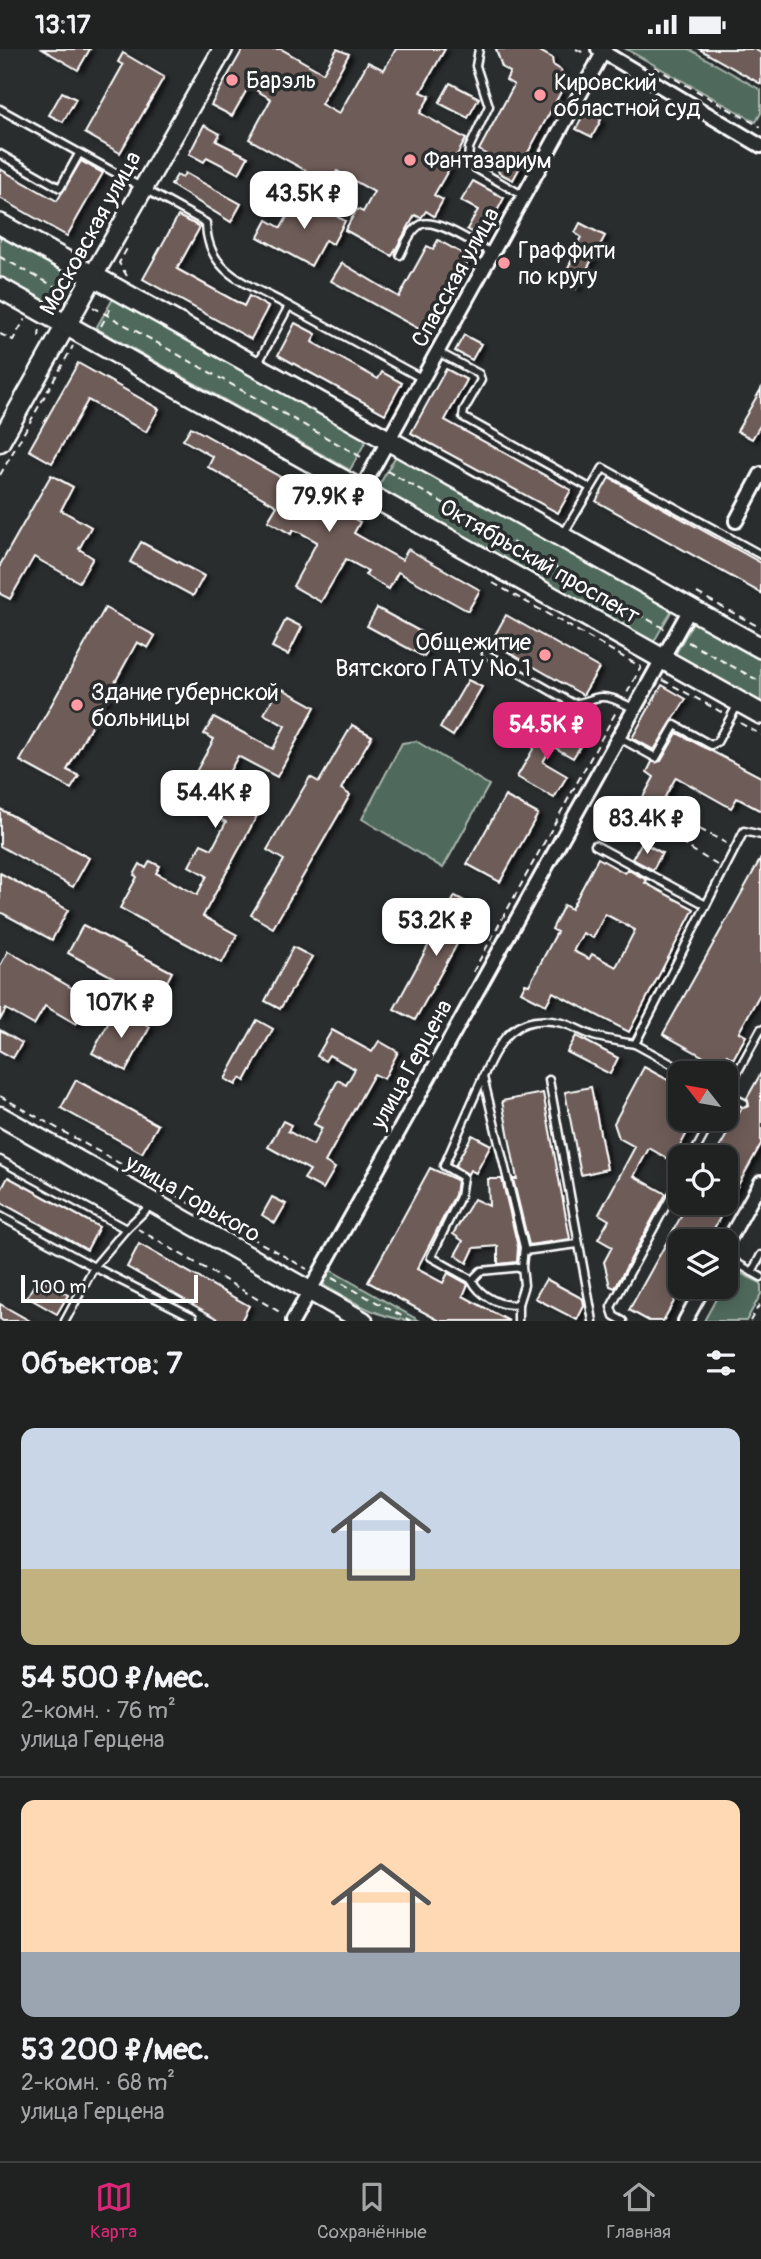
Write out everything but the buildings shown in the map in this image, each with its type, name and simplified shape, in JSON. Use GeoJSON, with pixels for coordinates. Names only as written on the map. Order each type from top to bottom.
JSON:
{"type":"FeatureCollection","features":[{"type":"Feature","properties":{"kind":"main road","name":"Октябрьский проспект"},"geometry":{"type":"LineString","coordinates":[[0,225],[761,648]]}},
{"type":"Feature","properties":{"kind":"main road","name":"Московская улица"},"geometry":{"type":"LineString","coordinates":[[66,325],[93,276]]}},
{"type":"Feature","properties":{"kind":"main road","name":"Октябрьский проспект"},"geometry":{"type":"LineString","coordinates":[[0,288],[362,488],[660,669],[735,710],[761,714]]}},
{"type":"Feature","properties":{"kind":"street","name":"Московская улица"},"geometry":{"type":"LineString","coordinates":[[93,276],[223,49]]}},
{"type":"Feature","properties":{"kind":"street","name":"Спасская улица"},"geometry":{"type":"LineString","coordinates":[[362,488],[524,196],[599,52]]}},
{"type":"Feature","properties":{"kind":"street"},"geometry":{"type":"LineString","coordinates":[[599,52],[761,146]]}},
{"type":"Feature","properties":{"kind":"street","name":"Московская улица"},"geometry":{"type":"LineString","coordinates":[[0,442],[66,325]]}},
{"type":"Feature","properties":{"kind":"street"},"geometry":{"type":"LineString","coordinates":[[736,521],[757,490],[761,474]]}},
{"type":"Feature","properties":{"kind":"street","name":"улица Герцена"},"geometry":{"type":"LineString","coordinates":[[293,1321],[618,737],[660,669],[691,609]]}},
{"type":"Feature","properties":{"kind":"street","name":"улица Горького"},"geometry":{"type":"LineString","coordinates":[[0,1116],[309,1291],[343,1316],[363,1321]]}},
{"type":"Feature","properties":{"kind":"street"},"geometry":{"type":"LineString","coordinates":[[735,1229],[761,1182]]}},
{"type":"Feature","properties":{"kind":"street"},"geometry":{"type":"LineString","coordinates":[[685,1321],[697,1299]]}},
{"type":"Feature","properties":{"kind":"lane"},"geometry":{"type":"LineString","coordinates":[[479,49],[477,66],[489,106],[469,148],[468,160],[475,168],[524,196]]}},
{"type":"Feature","properties":{"kind":"lane"},"geometry":{"type":"LineString","coordinates":[[0,109],[142,190],[206,223],[211,254],[219,267],[422,379]]}},
{"type":"Feature","properties":{"kind":"lane"},"geometry":{"type":"LineString","coordinates":[[0,153],[60,188],[79,154]]}},
{"type":"Feature","properties":{"kind":"lane"},"geometry":{"type":"LineString","coordinates":[[400,255],[415,228],[428,223],[439,225],[492,253]]}},
{"type":"Feature","properties":{"kind":"lane"},"geometry":{"type":"LineString","coordinates":[[256,366],[289,306]]}},
{"type":"Feature","properties":{"kind":"lane"},"geometry":{"type":"LineString","coordinates":[[438,352],[479,374],[481,380],[464,410],[463,417],[590,488]]}},
{"type":"Feature","properties":{"kind":"lane"},"geometry":{"type":"LineString","coordinates":[[562,537],[598,472],[603,468],[761,555]]}},
{"type":"Feature","properties":{"kind":"lane"},"geometry":{"type":"LineString","coordinates":[[728,539],[736,521]]}},
{"type":"Feature","properties":{"kind":"lane"},"geometry":{"type":"LineString","coordinates":[[486,654],[572,703],[580,704],[603,697],[615,699],[635,709]]}},
{"type":"Feature","properties":{"kind":"lane"},"geometry":{"type":"LineString","coordinates":[[618,737],[656,758],[675,725],[711,745],[717,742],[735,710]]}},
{"type":"Feature","properties":{"kind":"lane"},"geometry":{"type":"LineString","coordinates":[[635,1044],[744,831],[761,835]]}},
{"type":"Feature","properties":{"kind":"lane"},"geometry":{"type":"LineString","coordinates":[[595,845],[706,905]]}},
{"type":"Feature","properties":{"kind":"lane"},"geometry":{"type":"LineString","coordinates":[[518,1304],[509,1306],[491,1298],[477,1290],[472,1280],[430,1257],[460,1197],[462,1187],[463,1177],[444,1166],[494,1051],[510,1031],[534,1019],[563,1023],[595,1036],[635,1044],[668,1062]]}},
{"type":"Feature","properties":{"kind":"lane"},"geometry":{"type":"LineString","coordinates":[[738,1071],[761,1029]]}},
{"type":"Feature","properties":{"kind":"lane"},"geometry":{"type":"LineString","coordinates":[[483,1077],[524,1251],[524,1285],[518,1304],[518,1321]]}},
{"type":"Feature","properties":{"kind":"lane"},"geometry":{"type":"LineString","coordinates":[[549,1080],[593,1321]]}},
{"type":"Feature","properties":{"kind":"lane"},"geometry":{"type":"LineString","coordinates":[[738,1100],[744,1103]]}},
{"type":"Feature","properties":{"kind":"lane"},"geometry":{"type":"LineString","coordinates":[[0,1160],[128,1227]]}},
{"type":"Feature","properties":{"kind":"lane"},"geometry":{"type":"LineString","coordinates":[[623,1321],[614,1316],[611,1307],[668,1202]]}},
{"type":"Feature","properties":{"kind":"lane"},"geometry":{"type":"LineString","coordinates":[[65,1321],[94,1267],[128,1227],[153,1203]]}},
{"type":"Feature","properties":{"kind":"lane"},"geometry":{"type":"LineString","coordinates":[[0,1216],[193,1317],[191,1321]]}},
{"type":"Feature","properties":{"kind":"lane"},"geometry":{"type":"LineString","coordinates":[[524,1251],[578,1244]]}},
{"type":"Feature","properties":{"kind":"lane"},"geometry":{"type":"LineString","coordinates":[[752,1272],[761,1255]]}},
{"type":"Feature","properties":{"kind":"lane"},"geometry":{"type":"LineString","coordinates":[[738,1264],[761,1277]]}},
{"type":"Feature","properties":{"kind":"lane"},"geometry":{"type":"LineString","coordinates":[[472,1280],[481,1271],[522,1267]]}},
{"type":"Feature","properties":{"kind":"path"},"geometry":{"type":"LineString","coordinates":[[576,49],[599,52]]}},
{"type":"Feature","properties":{"kind":"path"},"geometry":{"type":"LineString","coordinates":[[645,62],[761,127]]}},
{"type":"Feature","properties":{"kind":"path"},"geometry":{"type":"LineString","coordinates":[[52,306],[70,274]]}},
{"type":"Feature","properties":{"kind":"path"},"geometry":{"type":"LineString","coordinates":[[100,328],[116,299]]}},
{"type":"Feature","properties":{"kind":"path"},"geometry":{"type":"LineString","coordinates":[[0,334],[13,340],[25,318]]}},
{"type":"Feature","properties":{"kind":"path"},"geometry":{"type":"LineString","coordinates":[[38,337],[40,326]]}},
{"type":"Feature","properties":{"kind":"path"},"geometry":{"type":"LineString","coordinates":[[0,475],[74,345]]}},
{"type":"Feature","properties":{"kind":"path"},"geometry":{"type":"LineString","coordinates":[[660,669],[735,710],[761,734]]}},
{"type":"Feature","properties":{"kind":"path"},"geometry":{"type":"LineString","coordinates":[[724,869],[681,843],[692,825],[735,848]]}},
{"type":"Feature","properties":{"kind":"path"},"geometry":{"type":"LineString","coordinates":[[0,1096],[309,1270]]}},
{"type":"Feature","properties":{"kind":"path"},"geometry":{"type":"LineString","coordinates":[[128,1227],[283,1313],[279,1321]]}},
{"type":"Feature","properties":{"kind":"path"},"geometry":{"type":"LineString","coordinates":[[327,1276],[411,1321]]}},
{"type":"Feature","properties":{"kind":"path"},"geometry":{"type":"LineString","coordinates":[[750,1321],[761,1301]]}},
{"type":"Feature","properties":{"kind":"green space"},"geometry":{"type":"Polygon","coordinates":[[[626,49],[689,49],[761,90],[761,113],[756,122],[626,49]]]}},
{"type":"Feature","properties":{"kind":"green space"},"geometry":{"type":"Polygon","coordinates":[[[0,236],[65,272],[48,304],[0,278],[0,236]]]}},
{"type":"Feature","properties":{"kind":"green space"},"geometry":{"type":"Polygon","coordinates":[[[114,297],[367,439],[350,470],[96,328],[114,297]]]}},
{"type":"Feature","properties":{"kind":"green space"},"geometry":{"type":"Polygon","coordinates":[[[398,452],[672,610],[652,645],[378,487],[398,452]]]}},
{"type":"Feature","properties":{"kind":"green space"},"geometry":{"type":"Polygon","coordinates":[[[694,620],[761,658],[761,705],[674,657],[694,620]]]}},
{"type":"Feature","properties":{"kind":"green space"},"geometry":{"type":"Polygon","coordinates":[[[416,741],[489,785],[443,868],[362,819],[402,743],[416,741]]]}},
{"type":"Feature","properties":{"kind":"green space"},"geometry":{"type":"Polygon","coordinates":[[[325,1267],[420,1321],[383,1315],[325,1286],[321,1280],[325,1267]]]}},
{"type":"Feature","properties":{"kind":"green space"},"geometry":{"type":"Polygon","coordinates":[[[738,1272],[761,1283],[761,1294],[746,1321],[704,1321],[716,1299],[738,1299],[738,1272]]]}},
{"type":"Feature","properties":{"kind":"place","name":"Барэль"},"geometry":{"type":"Point","coordinates":[232,80]}},
{"type":"Feature","properties":{"kind":"place","name":"Кировский областной суд"},"geometry":{"type":"Point","coordinates":[540,95]}},
{"type":"Feature","properties":{"kind":"place","name":"Фантазариум"},"geometry":{"type":"Point","coordinates":[410,160]}},
{"type":"Feature","properties":{"kind":"place","name":"Граффити по кругу"},"geometry":{"type":"Point","coordinates":[504,263]}},
{"type":"Feature","properties":{"kind":"place","name":"Общежитие Вятского ГАТУ № 1"},"geometry":{"type":"Point","coordinates":[545,655]}},
{"type":"Feature","properties":{"kind":"place","name":"Здание губернской больницы"},"geometry":{"type":"Point","coordinates":[77,705]}}]}
